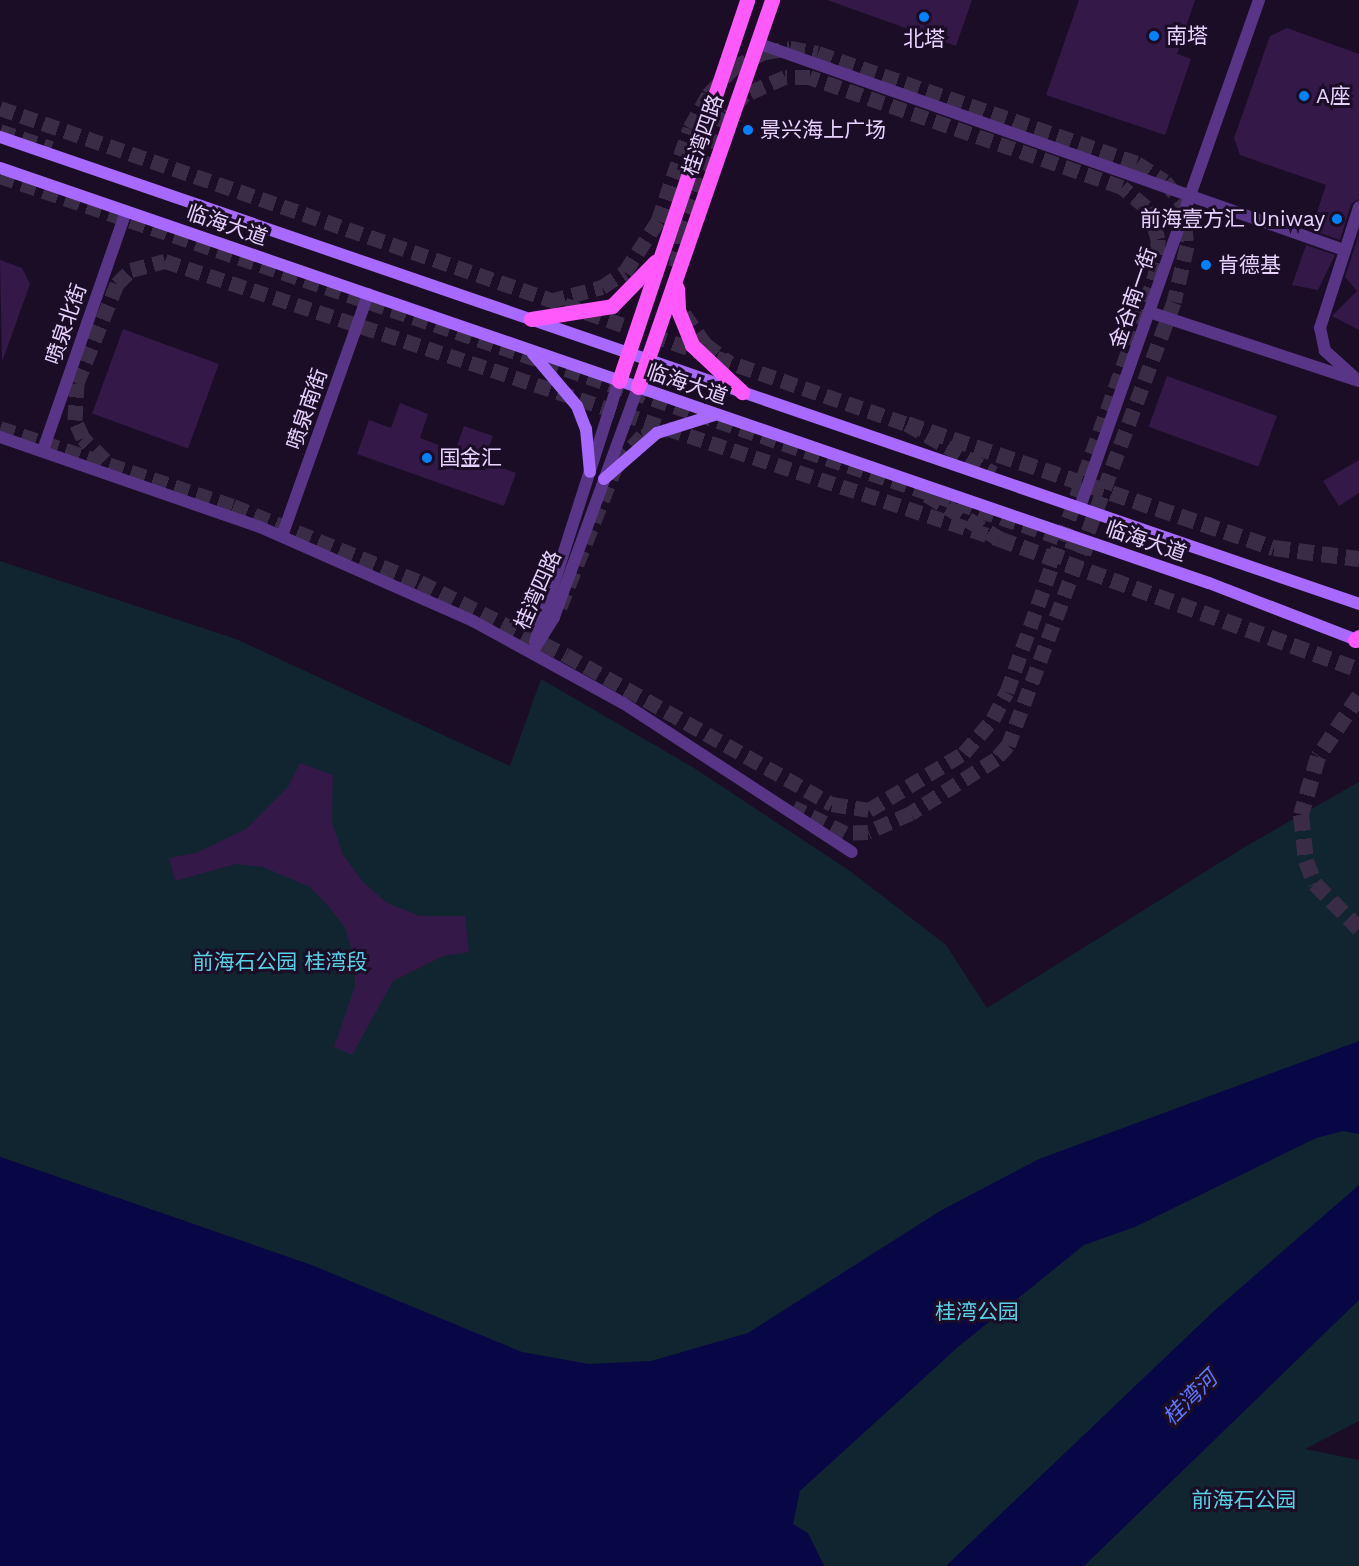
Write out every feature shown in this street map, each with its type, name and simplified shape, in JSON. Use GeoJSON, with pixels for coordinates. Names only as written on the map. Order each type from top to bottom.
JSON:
{"type":"FeatureCollection","features":[{"type":"Feature","properties":{"kind":"main road","name":"桂湾四路"},"geometry":{"type":"LineString","coordinates":[[619,381],[747,0]]}},
{"type":"Feature","properties":{"kind":"main road","name":"桂湾四路"},"geometry":{"type":"LineString","coordinates":[[638,387],[772,0]]}},
{"type":"Feature","properties":{"kind":"main road","name":"临海大道"},"geometry":{"type":"LineString","coordinates":[[0,136],[1359,604]]}},
{"type":"Feature","properties":{"kind":"main road","name":"临海大道"},"geometry":{"type":"LineString","coordinates":[[0,168],[1209,583],[1358,639]]}},
{"type":"Feature","properties":{"kind":"main road"},"geometry":{"type":"LineString","coordinates":[[531,319],[612,306],[662,253]]}},
{"type":"Feature","properties":{"kind":"main road"},"geometry":{"type":"LineString","coordinates":[[681,264],[678,310],[685,331],[704,360],[742,392]]}},
{"type":"Feature","properties":{"kind":"main road"},"geometry":{"type":"LineString","coordinates":[[527,350],[565,386],[577,406],[586,429],[590,472]]}},
{"type":"Feature","properties":{"kind":"main road"},"geometry":{"type":"LineString","coordinates":[[604,479],[657,433],[717,415]]}},
{"type":"Feature","properties":{"kind":"street","name":"金谷南一街"},"geometry":{"type":"LineString","coordinates":[[1080,507],[1259,0]]}},
{"type":"Feature","properties":{"kind":"street"},"geometry":{"type":"LineString","coordinates":[[757,43],[1344,250]]}},
{"type":"Feature","properties":{"kind":"street"},"geometry":{"type":"LineString","coordinates":[[1359,207],[1322,315],[1321,342],[1333,362],[1359,380]]}},
{"type":"Feature","properties":{"kind":"street","name":"喷泉北街"},"geometry":{"type":"LineString","coordinates":[[43,450],[126,211]]}},
{"type":"Feature","properties":{"kind":"street","name":"喷泉南街"},"geometry":{"type":"LineString","coordinates":[[282,536],[368,294]]}},
{"type":"Feature","properties":{"kind":"street"},"geometry":{"type":"LineString","coordinates":[[1149,312],[1359,380]]}},
{"type":"Feature","properties":{"kind":"street","name":"桂湾四路"},"geometry":{"type":"LineString","coordinates":[[533,651],[540,613],[590,472],[619,381]]}},
{"type":"Feature","properties":{"kind":"street","name":"桂湾四路"},"geometry":{"type":"LineString","coordinates":[[533,651],[554,617],[638,387]]}},
{"type":"Feature","properties":{"kind":"street"},"geometry":{"type":"LineString","coordinates":[[0,437],[43,450],[282,536],[394,583],[533,651],[744,778],[852,852]]}},
{"type":"Feature","properties":{"kind":"green space"},"geometry":{"type":"Polygon","coordinates":[[[0,561],[236,639],[510,766],[541,679],[694,768],[850,871],[946,945],[987,1008],[1248,845],[1359,782],[1359,1421],[1305,1449],[1359,1460],[1359,1566],[824,1566],[807,1533],[793,1524],[314,1266],[0,1157],[0,561]]]}},
{"type":"Feature","properties":{"kind":"water"},"geometry":{"type":"Polygon","coordinates":[[[1359,1041],[1359,1134],[1343,1131],[1316,1138],[1135,1227],[1084,1245],[958,1347],[800,1491],[793,1524],[808,1533],[824,1566],[0,1566],[0,1157],[314,1266],[522,1352],[589,1364],[651,1361],[748,1333],[940,1211],[1039,1159],[1359,1041]]]}},
{"type":"Feature","properties":{"kind":"water","name":"桂湾河"},"geometry":{"type":"Polygon","coordinates":[[[1359,1185],[1359,1300],[1084,1566],[946,1566],[1215,1310],[1359,1185]]]}},
{"type":"Feature","properties":{"kind":"building"},"geometry":{"type":"Polygon","coordinates":[[[827,0],[972,0],[956,46],[827,0]]]}},
{"type":"Feature","properties":{"kind":"building"},"geometry":{"type":"Polygon","coordinates":[[[1079,0],[1195,0],[1177,54],[1191,59],[1165,135],[1046,95],[1079,0]]]}},
{"type":"Feature","properties":{"kind":"building","name":"A座"},"geometry":{"type":"Polygon","coordinates":[[[1287,28],[1359,54],[1359,199],[1351,204],[1340,240],[1311,230],[1326,185],[1240,155],[1234,138],[1270,36],[1287,28]]]}},
{"type":"Feature","properties":{"kind":"building"},"geometry":{"type":"Polygon","coordinates":[[[1359,234],[1359,330],[1332,316],[1357,291],[1345,277],[1359,234]]]}},
{"type":"Feature","properties":{"kind":"building"},"geometry":{"type":"Polygon","coordinates":[[[1306,245],[1335,255],[1318,290],[1292,285],[1306,245]]]}},
{"type":"Feature","properties":{"kind":"building"},"geometry":{"type":"Polygon","coordinates":[[[0,260],[22,268],[30,284],[2,362],[0,260]]]}},
{"type":"Feature","properties":{"kind":"building"},"geometry":{"type":"Polygon","coordinates":[[[123,329],[219,364],[188,448],[92,414],[123,329]]]}},
{"type":"Feature","properties":{"kind":"building"},"geometry":{"type":"Polygon","coordinates":[[[1167,376],[1277,416],[1258,467],[1149,427],[1167,376]]]}},
{"type":"Feature","properties":{"kind":"building","name":"国金汇"},"geometry":{"type":"Polygon","coordinates":[[[400,403],[428,414],[420,438],[455,451],[464,426],[493,436],[484,461],[516,473],[504,506],[357,454],[369,420],[391,428],[400,403]]]}},
{"type":"Feature","properties":{"kind":"building"},"geometry":{"type":"Polygon","coordinates":[[[1359,460],[1359,493],[1339,506],[1323,481],[1359,460]]]}},
{"type":"Feature","properties":{"kind":"building"},"geometry":{"type":"Polygon","coordinates":[[[300,763],[333,775],[332,822],[343,855],[363,882],[387,903],[420,916],[465,916],[469,952],[443,956],[393,981],[352,1055],[334,1047],[355,986],[354,957],[344,926],[328,906],[310,887],[263,867],[236,864],[175,881],[169,858],[196,853],[246,829],[288,787],[300,763]]]}},
{"type":"Feature","properties":{"kind":"tunnel"},"geometry":{"type":"LineString","coordinates":[[550,301],[602,287],[625,272],[658,221],[690,128],[708,95],[733,68],[765,52],[790,48],[818,53],[1137,163],[1165,181],[1182,203],[1187,246],[1174,302],[1008,745],[996,759],[911,813],[868,832],[845,833],[793,807]]}},
{"type":"Feature","properties":{"kind":"tunnel"},"geometry":{"type":"LineString","coordinates":[[0,428],[233,506],[420,582],[566,655],[832,804],[869,810],[964,753],[993,719],[1007,692],[1155,277],[1158,239],[1153,222],[1146,207],[1122,187],[810,77],[785,77],[744,95],[728,114],[682,229],[675,274]]}},
{"type":"Feature","properties":{"kind":"tunnel"},"geometry":{"type":"LineString","coordinates":[[0,108],[907,424],[994,473]]}},
{"type":"Feature","properties":{"kind":"tunnel"},"geometry":{"type":"LineString","coordinates":[[0,131],[51,148]]}},
{"type":"Feature","properties":{"kind":"tunnel"},"geometry":{"type":"LineString","coordinates":[[0,176],[1093,549]]}},
{"type":"Feature","properties":{"kind":"tunnel"},"geometry":{"type":"LineString","coordinates":[[105,460],[83,438],[75,420],[77,383],[117,284],[131,270],[165,261],[999,539]]}},
{"type":"Feature","properties":{"kind":"tunnel"},"geometry":{"type":"LineString","coordinates":[[684,314],[705,344],[730,363]]}},
{"type":"Feature","properties":{"kind":"tunnel"},"geometry":{"type":"LineString","coordinates":[[907,424],[1274,548],[1359,559]]}},
{"type":"Feature","properties":{"kind":"tunnel"},"geometry":{"type":"LineString","coordinates":[[560,607],[617,463],[642,436],[665,431]]}},
{"type":"Feature","properties":{"kind":"tunnel"},"geometry":{"type":"LineString","coordinates":[[927,495],[999,539],[1359,670]]}},
{"type":"Feature","properties":{"kind":"tunnel"},"geometry":{"type":"LineString","coordinates":[[1359,696],[1318,757],[1301,815],[1306,861],[1315,884],[1359,929]]}},
{"type":"Feature","properties":{"kind":"place","name":"北塔"},"geometry":{"type":"Point","coordinates":[924,17]}},
{"type":"Feature","properties":{"kind":"place","name":"南塔"},"geometry":{"type":"Point","coordinates":[1154,36]}},
{"type":"Feature","properties":{"kind":"place","name":"A座"},"geometry":{"type":"Point","coordinates":[1304,96]}},
{"type":"Feature","properties":{"kind":"place","name":"景兴海上广场"},"geometry":{"type":"Point","coordinates":[748,130]}},
{"type":"Feature","properties":{"kind":"place","name":"前海壹方汇 Uniway"},"geometry":{"type":"Point","coordinates":[1337,219]}},
{"type":"Feature","properties":{"kind":"place","name":"肯德基"},"geometry":{"type":"Point","coordinates":[1206,265]}},
{"type":"Feature","properties":{"kind":"place","name":"国金汇"},"geometry":{"type":"Point","coordinates":[427,458]}},
{"type":"Feature","properties":{"kind":"park label","name":"前海石公园 桂湾段"},"geometry":{"type":"Point","coordinates":[280,962]}},
{"type":"Feature","properties":{"kind":"park label","name":"桂湾公园"},"geometry":{"type":"Point","coordinates":[977,1312]}},
{"type":"Feature","properties":{"kind":"park label","name":"前海石公园"},"geometry":{"type":"Point","coordinates":[1244,1500]}}]}
